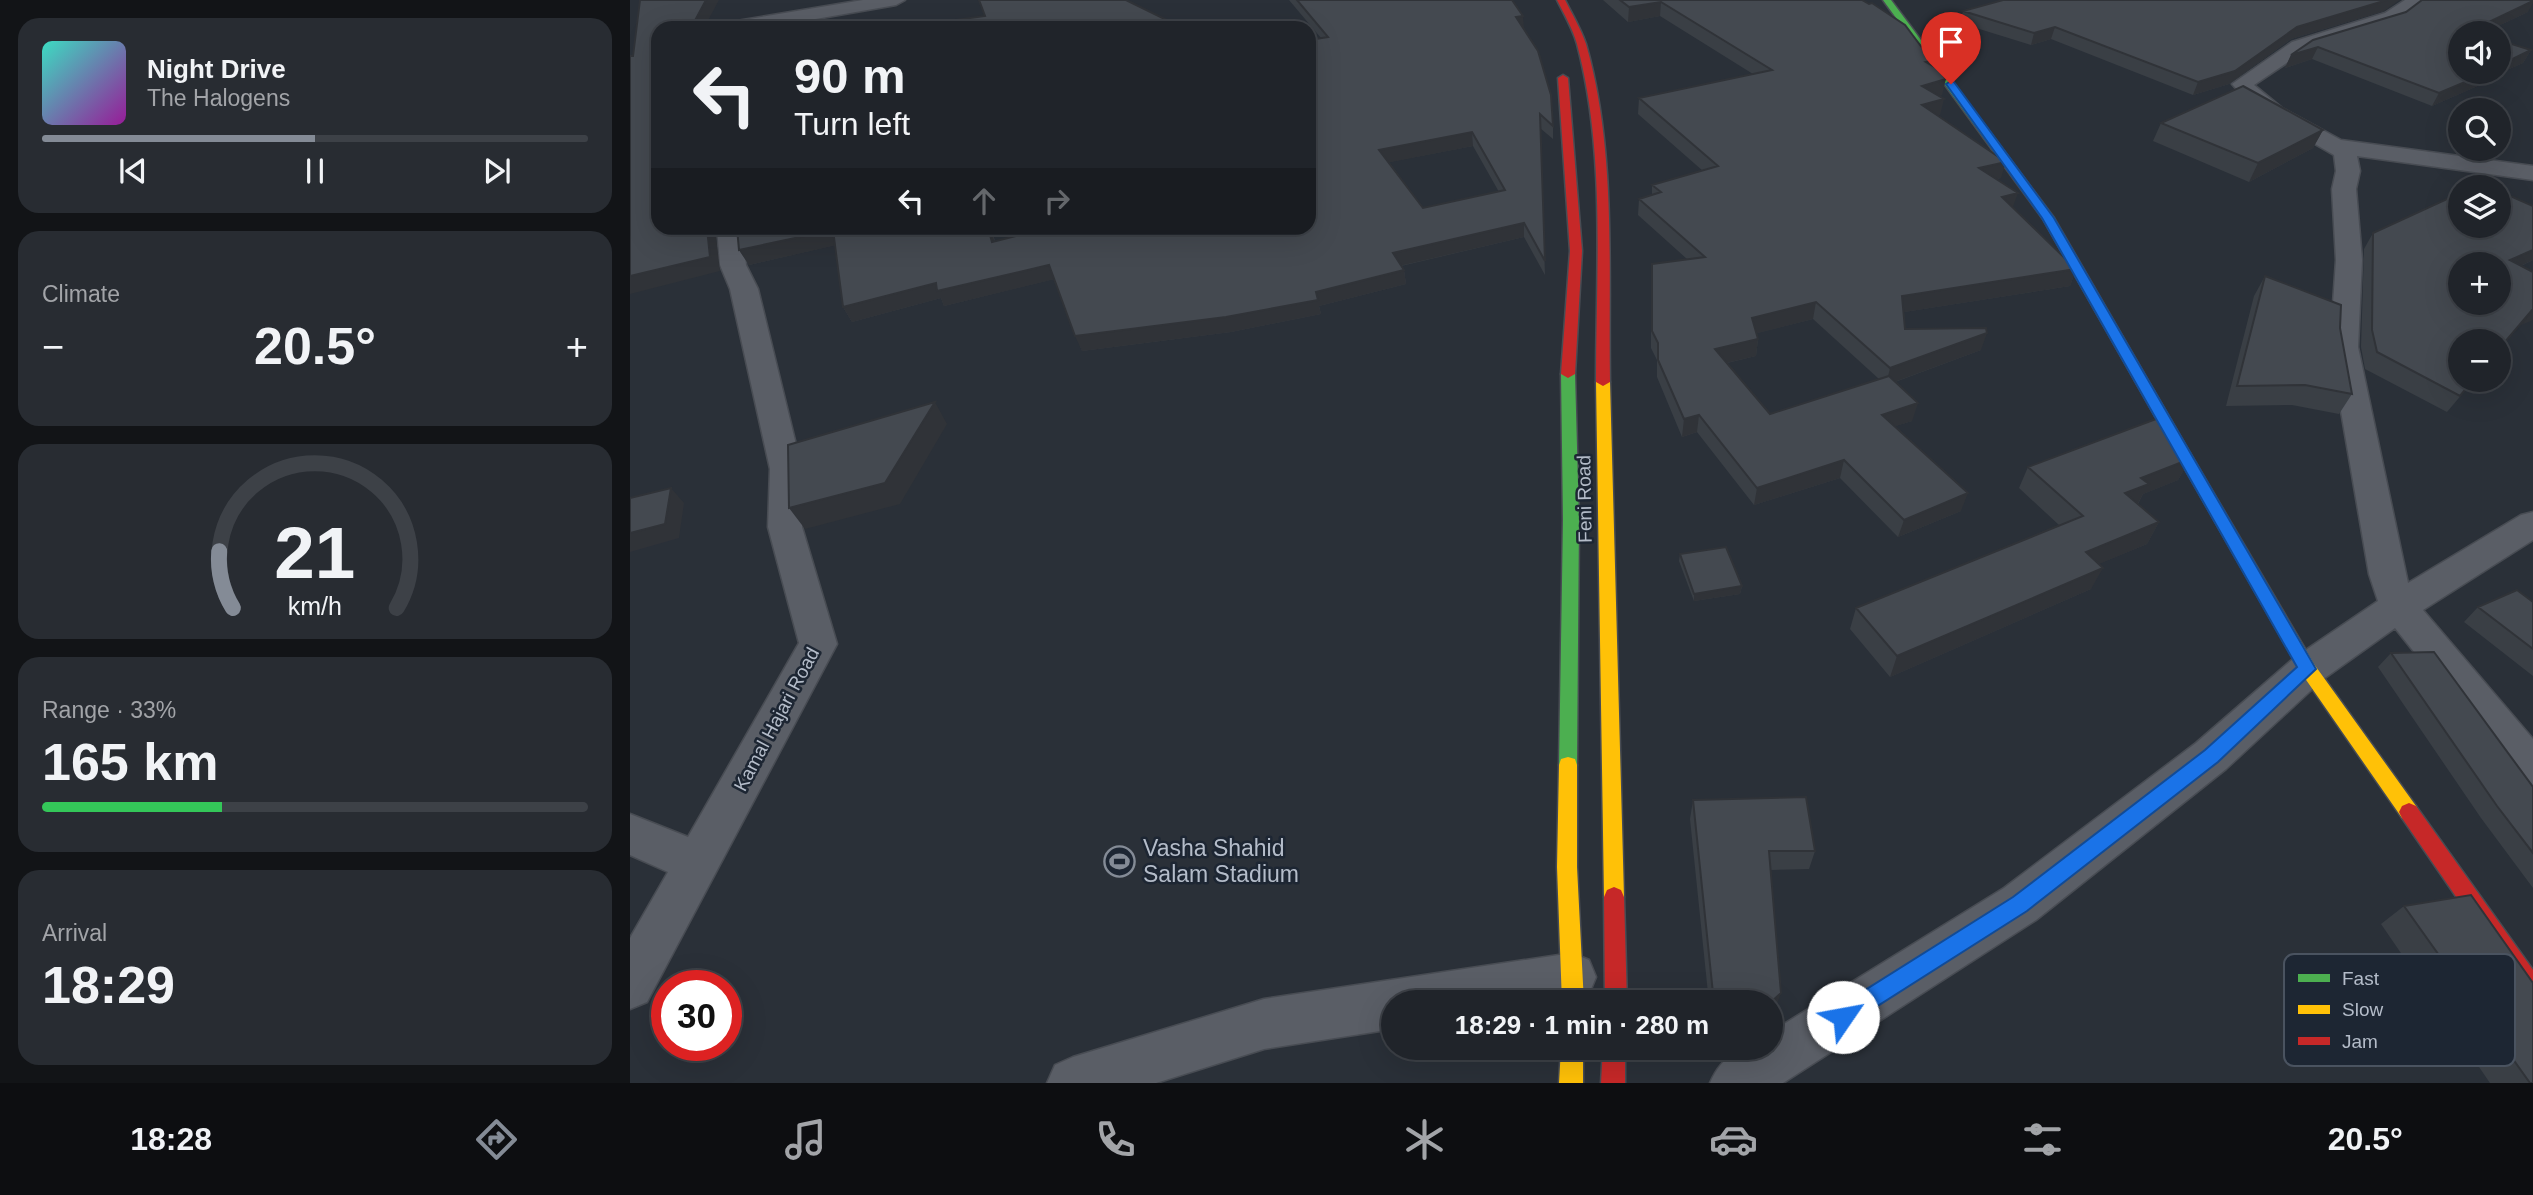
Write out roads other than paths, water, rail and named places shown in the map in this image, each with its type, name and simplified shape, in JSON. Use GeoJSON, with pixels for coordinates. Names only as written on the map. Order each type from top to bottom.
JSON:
{"type":"FeatureCollection","features":[{"type":"Feature","properties":{"kind":"main road","name":"Feni Road"},"geometry":{"type":"LineString","coordinates":[[1561,0],[1581,42],[1601,171],[1600,263],[1616,990]]}},
{"type":"Feature","properties":{"kind":"main road"},"geometry":{"type":"LineString","coordinates":[[1887,0],[2048,218],[2308,669],[2508,954]]}},
{"type":"Feature","properties":{"kind":"main road"},"geometry":{"type":"LineString","coordinates":[[1561,62],[1568,115],[1576,251],[1568,362],[1571,547],[1567,867],[1573,990]]}},
{"type":"Feature","properties":{"kind":"main road"},"geometry":{"type":"LineString","coordinates":[[2515,963],[2533,989]]}},
{"type":"Feature","properties":{"kind":"main road"},"geometry":{"type":"LineString","coordinates":[[1571,1083],[1572,1060]]}},
{"type":"Feature","properties":{"kind":"main road"},"geometry":{"type":"LineString","coordinates":[[1613,1083],[1614,1060]]}},
{"type":"Feature","properties":{"kind":"street"},"geometry":{"type":"LineString","coordinates":[[742,21],[896,0]]}},
{"type":"Feature","properties":{"kind":"street"},"geometry":{"type":"LineString","coordinates":[[2417,0],[2392,17],[2299,46],[2242,84],[2246,92],[2264,105],[2345,152],[2348,171],[2344,189],[2349,260],[2344,347],[2387,574],[2399,607],[2533,769]]}},
{"type":"Feature","properties":{"kind":"street"},"geometry":{"type":"LineString","coordinates":[[2336,146],[2533,173]]}},
{"type":"Feature","properties":{"kind":"street","name":"Kamal Hajari Road"},"geometry":{"type":"LineString","coordinates":[[630,985],[818,644],[785,527],[786,469],[744,289],[733,265],[730,235]]}},
{"type":"Feature","properties":{"kind":"street"},"geometry":{"type":"LineString","coordinates":[[1736,1083],[2020,904],[2211,756],[2308,669],[2399,607],[2533,524]]}},
{"type":"Feature","properties":{"kind":"street"},"geometry":{"type":"LineString","coordinates":[[630,834],[698,863]]}},
{"type":"Feature","properties":{"kind":"street"},"geometry":{"type":"LineString","coordinates":[[1073,1083],[1264,1024],[1381,1006]]}},
{"type":"Feature","properties":{"kind":"place","name":"Vasha Shahid Salam Stadium"},"geometry":{"type":"Point","coordinates":[1120,861]}}]}
